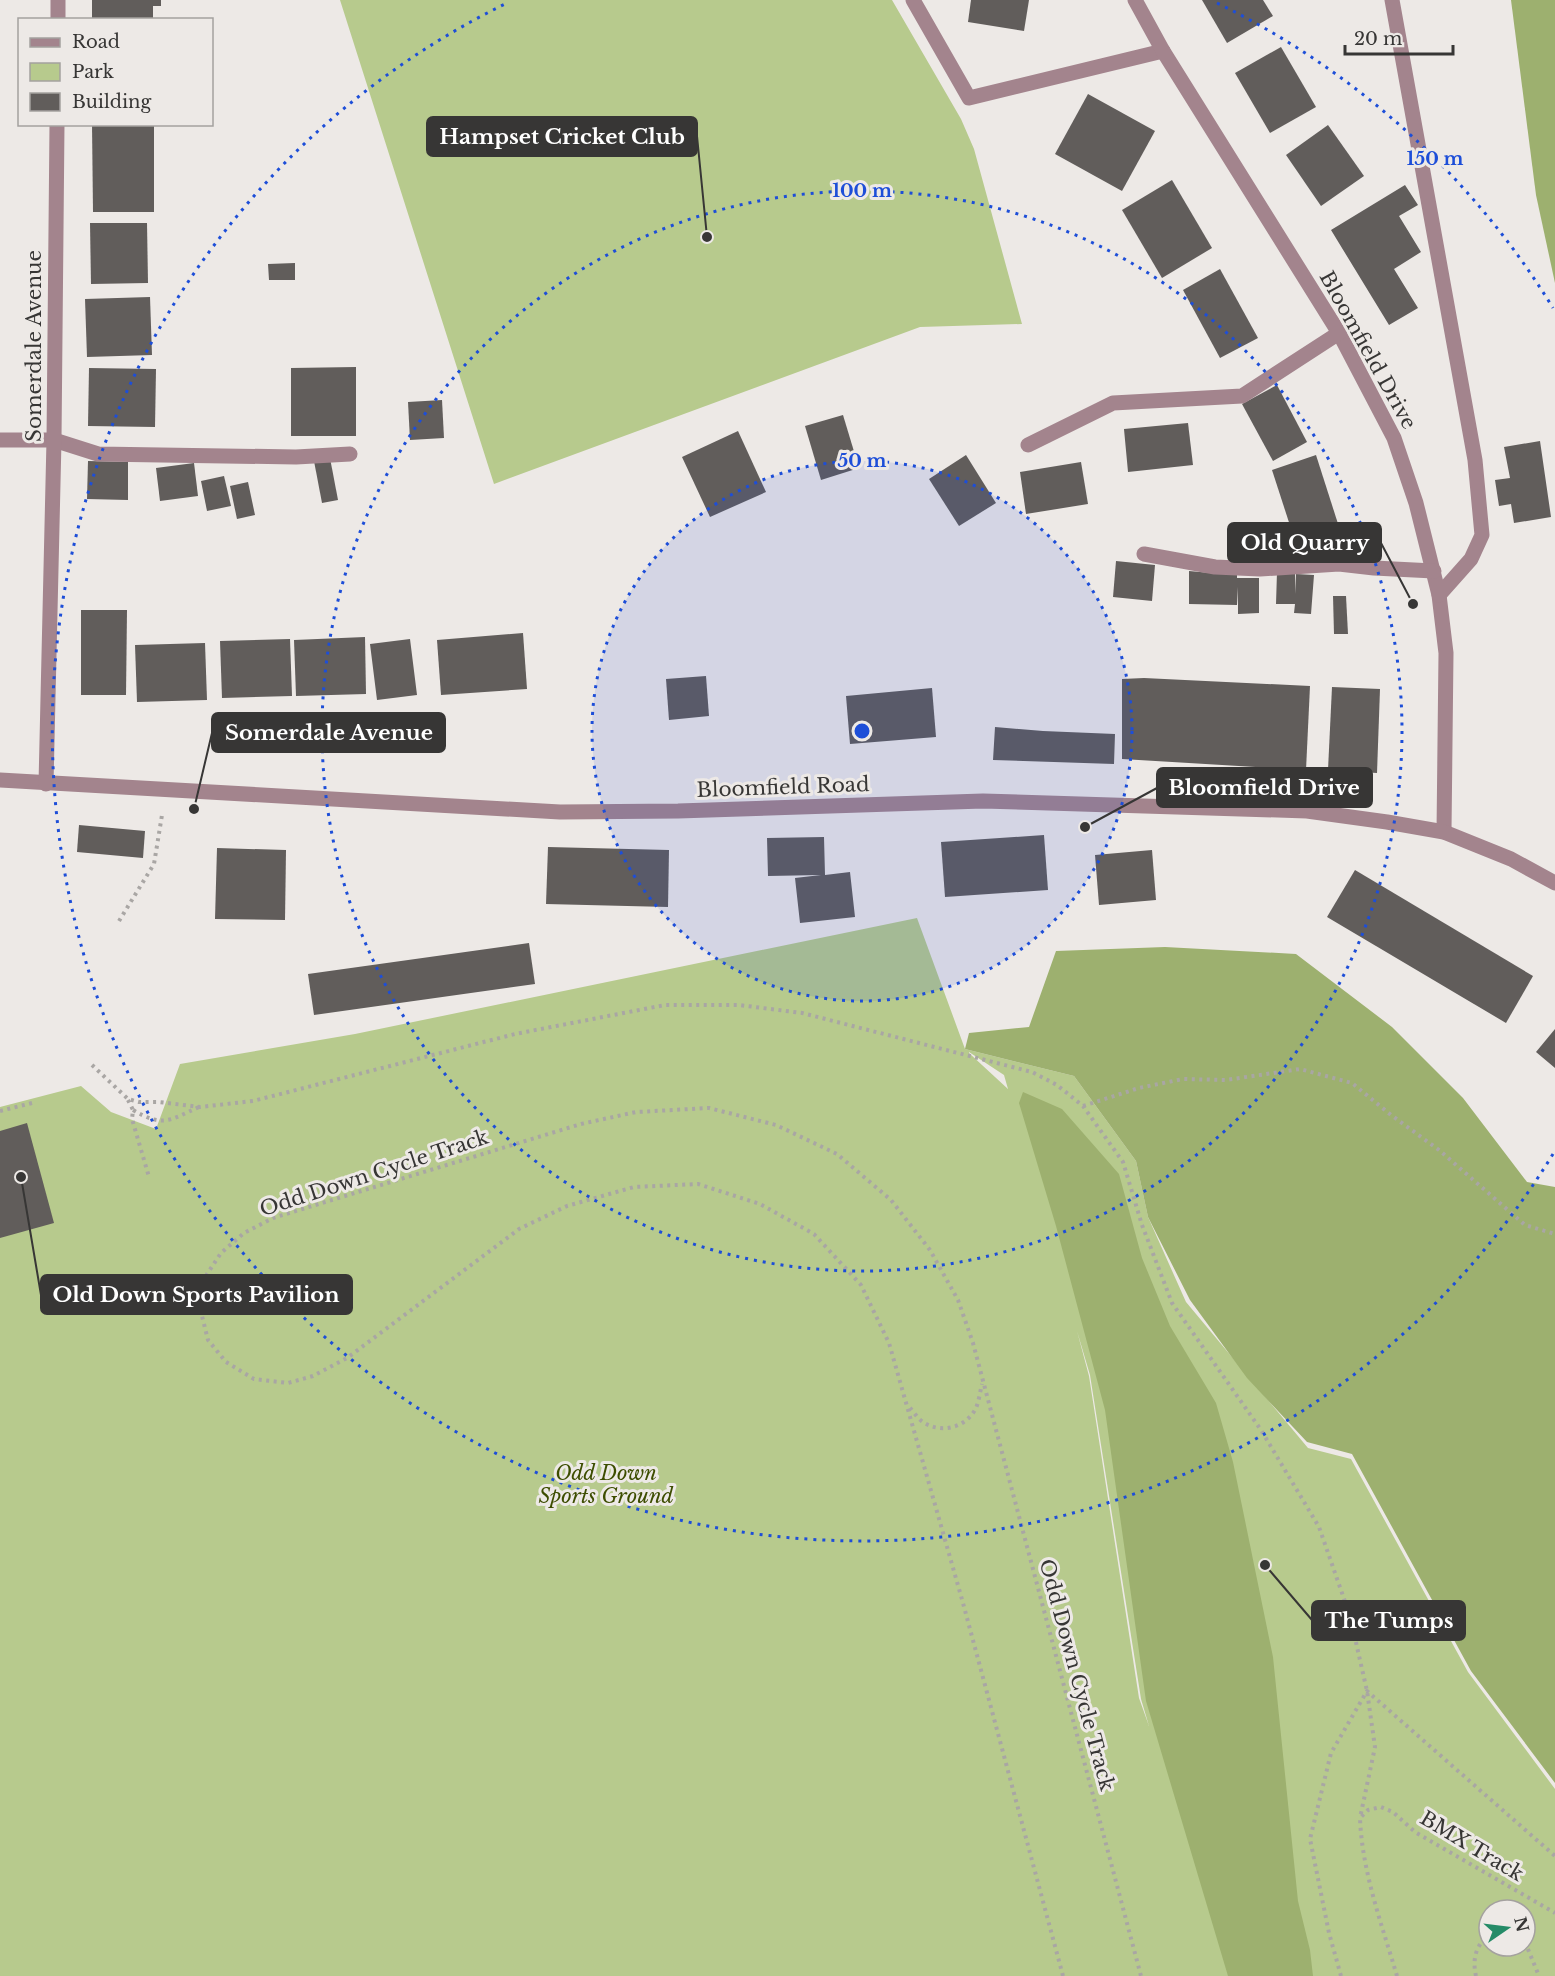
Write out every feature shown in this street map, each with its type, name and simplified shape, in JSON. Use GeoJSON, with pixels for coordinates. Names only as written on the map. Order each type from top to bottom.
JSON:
{"type":"FeatureCollection","features":[{"type":"Feature","properties":{"kind":"street"},"geometry":{"type":"LineString","coordinates":[[58,0],[58,18]]}},
{"type":"Feature","properties":{"kind":"street"},"geometry":{"type":"LineString","coordinates":[[913,0],[969,98],[1163,51]]}},
{"type":"Feature","properties":{"kind":"street","name":"Bloomfield Drive"},"geometry":{"type":"LineString","coordinates":[[1135,0],[1163,51],[1339,333],[1394,438],[1416,503],[1439,595],[1446,652],[1444,832]]}},
{"type":"Feature","properties":{"kind":"street"},"geometry":{"type":"LineString","coordinates":[[1392,0],[1475,460],[1482,535],[1470,559],[1439,595]]}},
{"type":"Feature","properties":{"kind":"street","name":"Somerdale Avenue"},"geometry":{"type":"LineString","coordinates":[[46,784],[54,440],[57,126]]}},
{"type":"Feature","properties":{"kind":"street"},"geometry":{"type":"LineString","coordinates":[[1028,445],[1113,403],[1242,396],[1339,333]]}},
{"type":"Feature","properties":{"kind":"street"},"geometry":{"type":"LineString","coordinates":[[0,440],[54,440],[98,454],[296,458],[350,454]]}},
{"type":"Feature","properties":{"kind":"street"},"geometry":{"type":"LineString","coordinates":[[1144,554],[1215,567],[1260,569],[1339,564],[1434,571]]}},
{"type":"Feature","properties":{"kind":"street","name":"Bloomfield Road"},"geometry":{"type":"LineString","coordinates":[[0,780],[560,812],[690,811],[983,801],[1307,811],[1444,832],[1511,859],[1555,883]]}},
{"type":"Feature","properties":{"kind":"path"},"geometry":{"type":"LineString","coordinates":[[119,921],[154,864],[162,822],[164,790]]}},
{"type":"Feature","properties":{"kind":"path"},"geometry":{"type":"LineString","coordinates":[[128,1099],[200,1107],[253,1101],[538,1029],[665,1005],[728,1005],[802,1013],[1032,1072],[1057,1085],[1083,1106],[1123,1162],[1142,1225],[1172,1303],[1262,1430],[1319,1527],[1350,1616],[1367,1691],[1375,1747],[1360,1818],[1361,1843],[1374,1899],[1397,1976]]}},
{"type":"Feature","properties":{"kind":"path"},"geometry":{"type":"LineString","coordinates":[[92,1065],[128,1099],[148,1177]]}},
{"type":"Feature","properties":{"kind":"path"},"geometry":{"type":"LineString","coordinates":[[1083,1106],[1139,1088],[1183,1079],[1226,1080],[1300,1069],[1341,1080],[1352,1083],[1439,1150],[1525,1225],[1555,1234]]}},
{"type":"Feature","properties":{"kind":"path"},"geometry":{"type":"LineString","coordinates":[[0,1110],[36,1102]]}},
{"type":"Feature","properties":{"kind":"path"},"geometry":{"type":"LineString","coordinates":[[132,1110],[146,1118],[162,1122],[200,1107]]}},
{"type":"Feature","properties":{"kind":"path","name":"Odd Down Cycle Track"},"geometry":{"type":"LineString","coordinates":[[1063,1976],[889,1343],[861,1285],[814,1234],[760,1204],[698,1184],[634,1186],[567,1206],[519,1229],[347,1358],[313,1376],[288,1383],[254,1379],[226,1362],[208,1340],[199,1304],[207,1274],[221,1253],[244,1233],[273,1218],[581,1124],[636,1112],[709,1108],[776,1125],[837,1154],[891,1200],[930,1250],[958,1300],[973,1342],[982,1383],[1141,1976]]}},
{"type":"Feature","properties":{"kind":"path"},"geometry":{"type":"LineString","coordinates":[[907,1405],[921,1421],[937,1429],[952,1428],[967,1419],[976,1407],[982,1383]]}},
{"type":"Feature","properties":{"kind":"path"},"geometry":{"type":"LineString","coordinates":[[1367,1691],[1555,1856]]}},
{"type":"Feature","properties":{"kind":"path"},"geometry":{"type":"LineString","coordinates":[[1341,1976],[1329,1933],[1310,1839],[1331,1753],[1367,1691]]}},
{"type":"Feature","properties":{"kind":"path","name":"BMX Track"},"geometry":{"type":"LineString","coordinates":[[1360,1818],[1368,1810],[1382,1807],[1393,1812],[1415,1832],[1555,1913]]}},
{"type":"Feature","properties":{"kind":"path"},"geometry":{"type":"LineString","coordinates":[[1476,1976],[1474,1968],[1477,1949]]}},
{"type":"Feature","properties":{"kind":"path"},"geometry":{"type":"LineString","coordinates":[[1532,1958],[1539,1976]]}},
{"type":"Feature","properties":{"kind":"green space"},"geometry":{"type":"Polygon","coordinates":[[[340,0],[892,0],[961,119],[974,149],[1022,324],[920,327],[494,484],[340,0]]]}},
{"type":"Feature","properties":{"kind":"green space"},"geometry":{"type":"Polygon","coordinates":[[[1511,0],[1555,0],[1555,283],[1536,195],[1511,0]]]}},
{"type":"Feature","properties":{"kind":"green space","name":"Odd Down Sports Ground"},"geometry":{"type":"Polygon","coordinates":[[[917,918],[965,1049],[1074,1076],[1136,1161],[1148,1217],[1186,1302],[1308,1448],[1351,1459],[1468,1672],[1555,1789],[1555,1976],[0,1976],[0,1107],[81,1086],[111,1112],[156,1129],[180,1064],[355,1034],[917,918]],[[969,1052],[1008,1089],[1004,1075],[969,1052]],[[1077,1331],[1089,1376],[1139,1698],[1149,1726],[1141,1699],[1090,1375],[1077,1331]]]}},
{"type":"Feature","properties":{"kind":"green space"},"geometry":{"type":"Polygon","coordinates":[[[1165,947],[1296,954],[1392,1027],[1463,1098],[1527,1182],[1555,1187],[1555,1783],[1471,1671],[1352,1454],[1307,1442],[1247,1378],[1190,1300],[1148,1217],[1136,1161],[1074,1076],[965,1049],[969,1033],[1029,1027],[1056,951],[1165,947]]]}},
{"type":"Feature","properties":{"kind":"green space"},"geometry":{"type":"Polygon","coordinates":[[[1023,1092],[1062,1109],[1119,1174],[1142,1258],[1170,1326],[1216,1403],[1233,1462],[1273,1657],[1298,1901],[1310,1950],[1313,1976],[1228,1976],[1146,1701],[1105,1410],[1056,1226],[1019,1103],[1023,1092]]]}},
{"type":"Feature","properties":{"kind":"building"},"geometry":{"type":"Polygon","coordinates":[[[92,0],[161,0],[161,6],[153,6],[153,18],[92,18],[92,0]]]}},
{"type":"Feature","properties":{"kind":"building"},"geometry":{"type":"Polygon","coordinates":[[[971,0],[1029,0],[1024,31],[968,22],[971,0]]]}},
{"type":"Feature","properties":{"kind":"building"},"geometry":{"type":"Polygon","coordinates":[[[1202,0],[1263,0],[1273,16],[1227,43],[1202,0]]]}},
{"type":"Feature","properties":{"kind":"building"},"geometry":{"type":"Polygon","coordinates":[[[1281,47],[1316,107],[1270,133],[1235,73],[1281,47]]]}},
{"type":"Feature","properties":{"kind":"building"},"geometry":{"type":"Polygon","coordinates":[[[1088,94],[1155,131],[1122,191],[1055,154],[1088,94]]]}},
{"type":"Feature","properties":{"kind":"building"},"geometry":{"type":"Polygon","coordinates":[[[1328,125],[1364,176],[1321,206],[1286,155],[1328,125]]]}},
{"type":"Feature","properties":{"kind":"building"},"geometry":{"type":"Polygon","coordinates":[[[92,126],[154,126],[154,212],[93,212],[92,126]]]}},
{"type":"Feature","properties":{"kind":"building"},"geometry":{"type":"Polygon","coordinates":[[[1172,180],[1212,248],[1162,278],[1122,210],[1172,180]]]}},
{"type":"Feature","properties":{"kind":"building"},"geometry":{"type":"Polygon","coordinates":[[[1405,185],[1418,205],[1399,216],[1421,252],[1394,269],[1418,308],[1389,325],[1331,230],[1405,185]]]}},
{"type":"Feature","properties":{"kind":"building"},"geometry":{"type":"Polygon","coordinates":[[[90,223],[147,223],[148,283],[91,284],[90,223]]]}},
{"type":"Feature","properties":{"kind":"building"},"geometry":{"type":"Polygon","coordinates":[[[295,263],[295,280],[269,280],[268,264],[295,263]]]}},
{"type":"Feature","properties":{"kind":"building"},"geometry":{"type":"Polygon","coordinates":[[[1220,269],[1258,338],[1220,358],[1183,290],[1220,269]]]}},
{"type":"Feature","properties":{"kind":"building"},"geometry":{"type":"Polygon","coordinates":[[[150,297],[152,355],[87,357],[85,299],[150,297]]]}},
{"type":"Feature","properties":{"kind":"building"},"geometry":{"type":"Polygon","coordinates":[[[356,367],[356,436],[291,436],[291,368],[356,367]]]}},
{"type":"Feature","properties":{"kind":"building"},"geometry":{"type":"Polygon","coordinates":[[[89,368],[156,369],[155,427],[88,426],[89,368]]]}},
{"type":"Feature","properties":{"kind":"building"},"geometry":{"type":"Polygon","coordinates":[[[1277,385],[1307,442],[1273,461],[1242,404],[1277,385]]]}},
{"type":"Feature","properties":{"kind":"building"},"geometry":{"type":"Polygon","coordinates":[[[442,400],[444,438],[410,440],[408,402],[442,400]]]}},
{"type":"Feature","properties":{"kind":"building"},"geometry":{"type":"Polygon","coordinates":[[[843,415],[859,468],[821,480],[805,426],[843,415]]]}},
{"type":"Feature","properties":{"kind":"building"},"geometry":{"type":"Polygon","coordinates":[[[1188,423],[1193,465],[1128,472],[1124,429],[1188,423]]]}},
{"type":"Feature","properties":{"kind":"building"},"geometry":{"type":"Polygon","coordinates":[[[738,431],[766,492],[710,517],[682,457],[738,431]]]}},
{"type":"Feature","properties":{"kind":"building"},"geometry":{"type":"Polygon","coordinates":[[[1540,441],[1551,517],[1514,523],[1511,504],[1499,506],[1495,480],[1510,478],[1504,447],[1540,441]]]}},
{"type":"Feature","properties":{"kind":"building"},"geometry":{"type":"Polygon","coordinates":[[[966,455],[996,503],[959,526],[929,479],[966,455]]]}},
{"type":"Feature","properties":{"kind":"building"},"geometry":{"type":"Polygon","coordinates":[[[1316,455],[1340,530],[1296,544],[1272,470],[1316,455]]]}},
{"type":"Feature","properties":{"kind":"building"},"geometry":{"type":"Polygon","coordinates":[[[330,458],[338,500],[322,503],[314,461],[330,458]]]}},
{"type":"Feature","properties":{"kind":"building"},"geometry":{"type":"Polygon","coordinates":[[[88,461],[128,462],[128,500],[87,499],[88,461]]]}},
{"type":"Feature","properties":{"kind":"building"},"geometry":{"type":"Polygon","coordinates":[[[1081,462],[1088,504],[1026,514],[1020,472],[1081,462]]]}},
{"type":"Feature","properties":{"kind":"building"},"geometry":{"type":"Polygon","coordinates":[[[194,463],[198,496],[160,501],[156,468],[194,463]]]}},
{"type":"Feature","properties":{"kind":"building"},"geometry":{"type":"Polygon","coordinates":[[[224,476],[231,506],[207,511],[201,481],[224,476]]]}},
{"type":"Feature","properties":{"kind":"building"},"geometry":{"type":"Polygon","coordinates":[[[248,482],[255,515],[237,519],[230,486],[248,482]]]}},
{"type":"Feature","properties":{"kind":"building"},"geometry":{"type":"Polygon","coordinates":[[[1116,561],[1155,565],[1152,601],[1113,597],[1116,561]]]}},
{"type":"Feature","properties":{"kind":"building"},"geometry":{"type":"Polygon","coordinates":[[[1237,570],[1237,578],[1259,578],[1259,613],[1238,614],[1238,587],[1237,605],[1189,604],[1189,571],[1211,573],[1237,570]]]}},
{"type":"Feature","properties":{"kind":"building"},"geometry":{"type":"Polygon","coordinates":[[[1277,572],[1295,572],[1295,594],[1296,574],[1314,575],[1311,614],[1294,613],[1295,604],[1276,604],[1277,572]]]}},
{"type":"Feature","properties":{"kind":"building"},"geometry":{"type":"Polygon","coordinates":[[[1333,596],[1346,596],[1348,634],[1334,634],[1333,596]]]}},
{"type":"Feature","properties":{"kind":"building"},"geometry":{"type":"Polygon","coordinates":[[[81,610],[127,610],[126,695],[81,695],[81,610]]]}},
{"type":"Feature","properties":{"kind":"building"},"geometry":{"type":"Polygon","coordinates":[[[523,633],[527,689],[441,695],[437,640],[523,633]]]}},
{"type":"Feature","properties":{"kind":"building"},"geometry":{"type":"Polygon","coordinates":[[[365,637],[366,694],[296,696],[294,640],[365,637]]]}},
{"type":"Feature","properties":{"kind":"building"},"geometry":{"type":"Polygon","coordinates":[[[290,639],[292,696],[222,698],[220,641],[290,639]]]}},
{"type":"Feature","properties":{"kind":"building"},"geometry":{"type":"Polygon","coordinates":[[[410,639],[417,695],[377,700],[370,644],[410,639]]]}},
{"type":"Feature","properties":{"kind":"building"},"geometry":{"type":"Polygon","coordinates":[[[205,643],[207,700],[137,702],[135,645],[205,643]]]}},
{"type":"Feature","properties":{"kind":"building"},"geometry":{"type":"Polygon","coordinates":[[[706,676],[709,716],[669,720],[666,679],[706,676]]]}},
{"type":"Feature","properties":{"kind":"building"},"geometry":{"type":"Polygon","coordinates":[[[1144,678],[1310,686],[1306,770],[1122,759],[1122,679],[1144,678]]]}},
{"type":"Feature","properties":{"kind":"building"},"geometry":{"type":"Polygon","coordinates":[[[1332,687],[1380,689],[1377,773],[1328,770],[1332,687]]]}},
{"type":"Feature","properties":{"kind":"building"},"geometry":{"type":"Polygon","coordinates":[[[932,688],[936,737],[850,744],[846,696],[932,688]]]}},
{"type":"Feature","properties":{"kind":"building"},"geometry":{"type":"Polygon","coordinates":[[[995,727],[1115,734],[1114,764],[993,760],[995,727]]]}},
{"type":"Feature","properties":{"kind":"building"},"geometry":{"type":"Polygon","coordinates":[[[79,825],[145,831],[143,858],[77,852],[79,825]]]}},
{"type":"Feature","properties":{"kind":"building"},"geometry":{"type":"Polygon","coordinates":[[[1044,835],[1048,890],[945,897],[941,842],[1044,835]]]}},
{"type":"Feature","properties":{"kind":"building"},"geometry":{"type":"Polygon","coordinates":[[[824,837],[825,875],[850,872],[855,917],[800,923],[795,878],[821,875],[768,876],[767,838],[824,837]]]}},
{"type":"Feature","properties":{"kind":"building"},"geometry":{"type":"Polygon","coordinates":[[[548,847],[669,850],[668,907],[546,904],[548,847]]]}},
{"type":"Feature","properties":{"kind":"building"},"geometry":{"type":"Polygon","coordinates":[[[217,848],[286,850],[285,920],[215,919],[217,848]]]}},
{"type":"Feature","properties":{"kind":"building"},"geometry":{"type":"Polygon","coordinates":[[[1152,850],[1156,900],[1099,905],[1095,855],[1152,850]]]}},
{"type":"Feature","properties":{"kind":"building"},"geometry":{"type":"Polygon","coordinates":[[[1355,870],[1533,976],[1506,1023],[1327,917],[1355,870]]]}},
{"type":"Feature","properties":{"kind":"building"},"geometry":{"type":"Polygon","coordinates":[[[529,943],[535,984],[314,1015],[308,974],[529,943]]]}},
{"type":"Feature","properties":{"kind":"building"},"geometry":{"type":"Polygon","coordinates":[[[1555,1029],[1555,1068],[1536,1052],[1555,1029]]]}},
{"type":"Feature","properties":{"kind":"building"},"geometry":{"type":"Polygon","coordinates":[[[27,1123],[54,1223],[0,1238],[0,1131],[27,1123]]]}},
{"type":"Feature","properties":{"kind":"place","name":"Hampset Cricket Club"},"geometry":{"type":"Point","coordinates":[707,237]}},
{"type":"Feature","properties":{"kind":"place","name":"Old Quarry"},"geometry":{"type":"Point","coordinates":[1413,604]}},
{"type":"Feature","properties":{"kind":"place","name":"Somerdale Avenue"},"geometry":{"type":"Point","coordinates":[194,809]}},
{"type":"Feature","properties":{"kind":"place","name":"Bloomfield Drive"},"geometry":{"type":"Point","coordinates":[1085,827]}},
{"type":"Feature","properties":{"kind":"place","name":"Old Down Sports Pavilion"},"geometry":{"type":"Point","coordinates":[21,1177]}},
{"type":"Feature","properties":{"kind":"place","name":"The Tumps"},"geometry":{"type":"Point","coordinates":[1265,1565]}}]}
